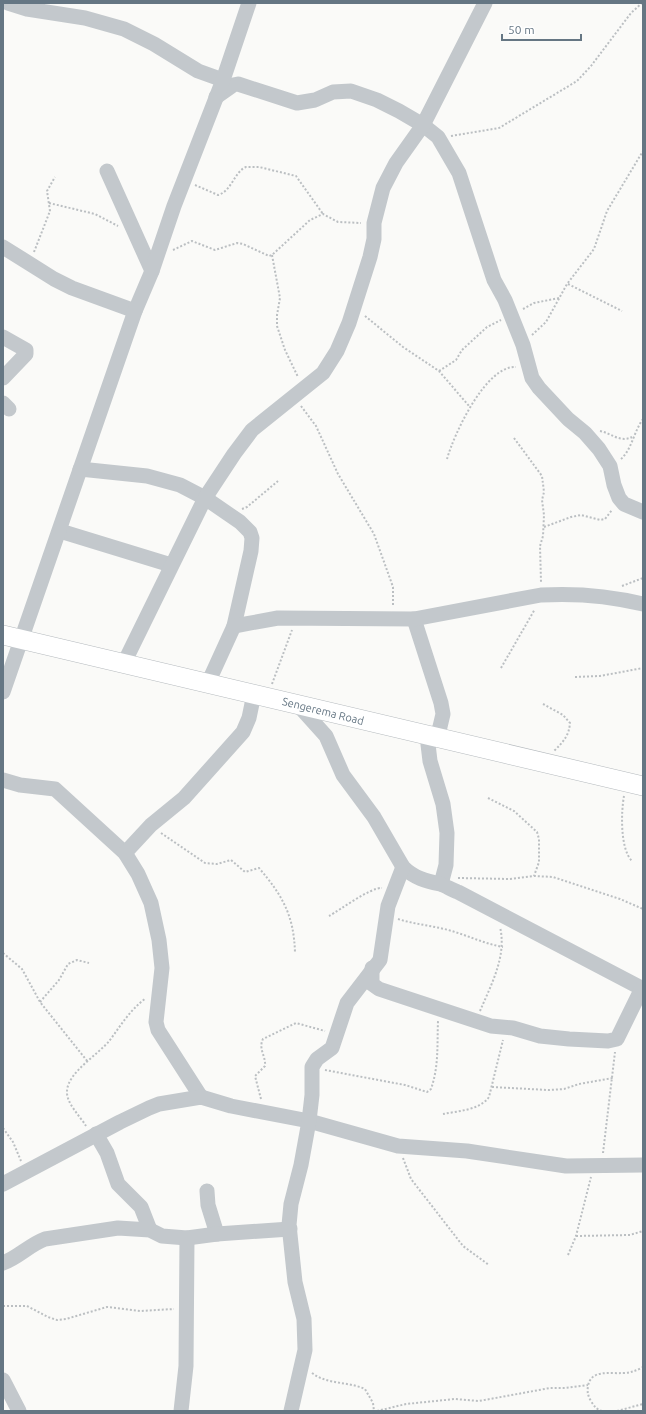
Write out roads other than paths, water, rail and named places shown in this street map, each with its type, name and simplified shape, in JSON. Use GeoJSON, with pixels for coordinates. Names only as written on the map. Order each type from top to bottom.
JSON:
{"type":"FeatureCollection","features":[{"type":"Feature","properties":{"kind":"main road","name":"Sengerema Road"},"geometry":{"type":"LineString","coordinates":[[3,636],[21,639],[123,665],[259,695],[299,706],[538,762],[634,783]]}},
{"type":"Feature","properties":{"kind":"street"},"geometry":{"type":"LineString","coordinates":[[8,3],[27,9],[85,18],[124,29],[160,47],[198,71],[223,80]]}},
{"type":"Feature","properties":{"kind":"street"},"geometry":{"type":"LineString","coordinates":[[3,692],[135,311],[154,264],[184,179],[223,80],[248,3]]}},
{"type":"Feature","properties":{"kind":"street"},"geometry":{"type":"LineString","coordinates":[[123,665],[205,498],[234,454],[252,430],[323,373],[337,351],[354,308],[371,251],[374,223],[383,188],[396,164],[423,125],[485,3]]}},
{"type":"Feature","properties":{"kind":"street"},"geometry":{"type":"LineString","coordinates":[[216,97],[233,85],[238,84],[298,103],[315,100],[334,92],[351,90],[377,100],[423,125],[438,137],[460,173],[494,280],[505,300],[523,345],[532,378],[539,388],[568,419],[585,433],[610,466],[619,498],[624,504],[643,512]]}},
{"type":"Feature","properties":{"kind":"street"},"geometry":{"type":"LineString","coordinates":[[107,171],[135,234],[154,264]]}},
{"type":"Feature","properties":{"kind":"street"},"geometry":{"type":"LineString","coordinates":[[3,247],[54,279],[72,288],[135,311]]}},
{"type":"Feature","properties":{"kind":"street"},"geometry":{"type":"LineString","coordinates":[[3,337],[26,350],[26,354],[3,378]]}},
{"type":"Feature","properties":{"kind":"street"},"geometry":{"type":"LineString","coordinates":[[80,469],[147,476],[165,480],[194,491],[225,514],[246,527],[252,538],[234,626],[208,683]]}},
{"type":"Feature","properties":{"kind":"street"},"geometry":{"type":"LineString","coordinates":[[60,531],[171,565]]}},
{"type":"Feature","properties":{"kind":"street"},"geometry":{"type":"LineString","coordinates":[[234,626],[278,618],[414,619],[541,595],[559,594],[601,596],[643,604]]}},
{"type":"Feature","properties":{"kind":"street"},"geometry":{"type":"LineString","coordinates":[[414,619],[441,703],[443,714],[439,731],[427,736],[430,761],[443,804],[447,833],[447,853],[442,880]]}},
{"type":"Feature","properties":{"kind":"street"},"geometry":{"type":"LineString","coordinates":[[125,853],[151,825],[184,798],[243,732],[259,695]]}},
{"type":"Feature","properties":{"kind":"street"},"geometry":{"type":"LineString","coordinates":[[299,706],[326,736],[343,775],[374,817],[403,867],[416,877],[431,883],[442,880],[496,913],[642,989],[617,1039],[608,1041],[540,1036],[513,1028],[492,1026],[379,989],[372,984],[372,968]]}},
{"type":"Feature","properties":{"kind":"street"},"geometry":{"type":"LineString","coordinates":[[3,780],[20,785],[55,789],[125,853],[138,874],[151,903],[159,940],[162,968],[156,1022],[158,1030],[201,1097]]}},
{"type":"Feature","properties":{"kind":"street"},"geometry":{"type":"LineString","coordinates":[[291,1411],[305,1350],[304,1319],[296,1282],[290,1229],[291,1204],[301,1165],[309,1121],[312,1095],[312,1067],[317,1059],[332,1048],[347,1003],[372,968],[380,960],[386,919],[393,889],[403,867]]}},
{"type":"Feature","properties":{"kind":"street"},"geometry":{"type":"LineString","coordinates":[[3,1184],[28,1169],[94,1135],[159,1104],[201,1097],[264,1113],[309,1121],[398,1146],[467,1151],[548,1164],[597,1166],[643,1165]]}},
{"type":"Feature","properties":{"kind":"street"},"geometry":{"type":"LineString","coordinates":[[94,1135],[107,1153],[118,1184],[141,1207],[150,1230]]}},
{"type":"Feature","properties":{"kind":"street"},"geometry":{"type":"LineString","coordinates":[[207,1191],[208,1205],[217,1234]]}},
{"type":"Feature","properties":{"kind":"street"},"geometry":{"type":"LineString","coordinates":[[3,1263],[17,1257],[36,1243],[45,1239],[118,1228],[150,1230],[162,1236],[187,1238],[217,1234],[290,1229]]}},
{"type":"Feature","properties":{"kind":"street"},"geometry":{"type":"LineString","coordinates":[[181,1411],[186,1366],[187,1238]]}},
{"type":"Feature","properties":{"kind":"street"},"geometry":{"type":"LineString","coordinates":[[3,1380],[19,1411]]}}]}
